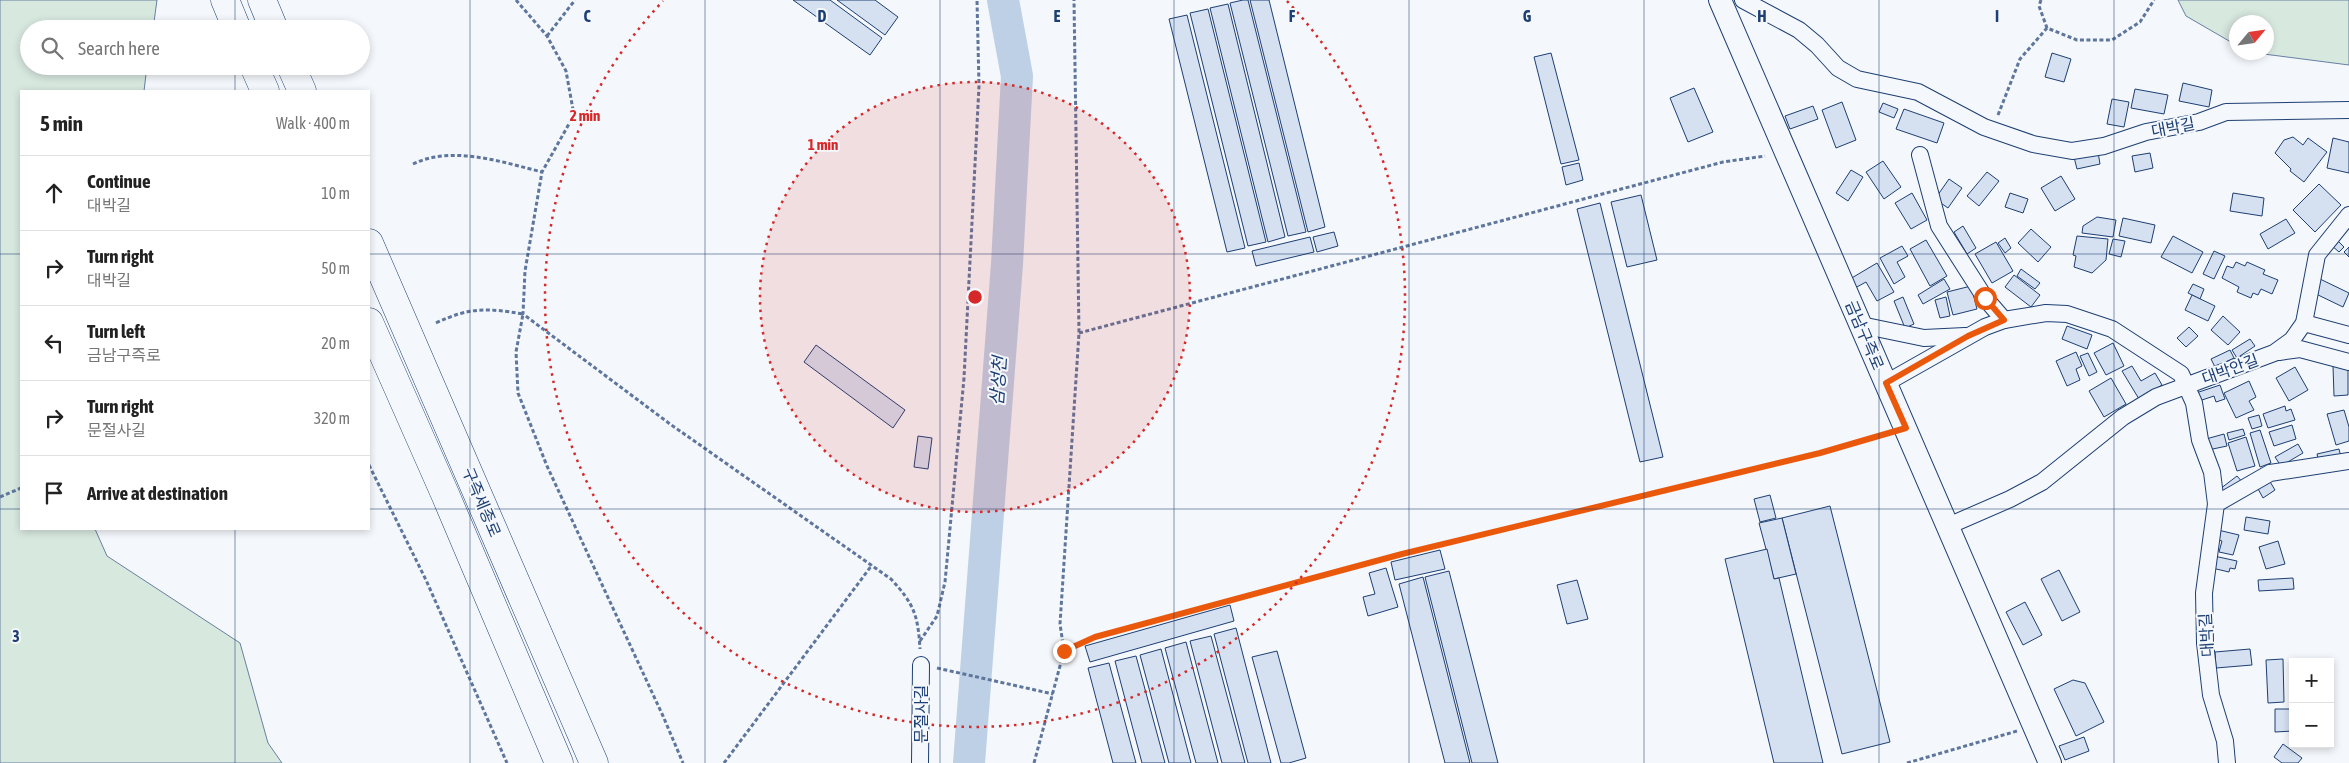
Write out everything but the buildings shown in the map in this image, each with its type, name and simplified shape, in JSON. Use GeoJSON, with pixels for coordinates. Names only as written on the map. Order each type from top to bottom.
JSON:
{"type":"FeatureCollection","features":[{"type":"Feature","properties":{"kind":"highway"},"geometry":{"type":"LineString","coordinates":[[225,0],[233,20]]}},
{"type":"Feature","properties":{"kind":"highway"},"geometry":{"type":"LineString","coordinates":[[262,0],[270,20]]}},
{"type":"Feature","properties":{"kind":"highway"},"geometry":{"type":"LineString","coordinates":[[258,75],[265,90]]}},
{"type":"Feature","properties":{"kind":"highway"},"geometry":{"type":"LineString","coordinates":[[295,75],[302,90]]}},
{"type":"Feature","properties":{"kind":"highway","name":"구즉세종로"},"geometry":{"type":"LineString","coordinates":[[370,245],[594,763]]}},
{"type":"Feature","properties":{"kind":"highway","name":"구즉세종로"},"geometry":{"type":"LineString","coordinates":[[370,324],[445,494],[559,763]]}},
{"type":"Feature","properties":{"kind":"main road","name":"금남구즉로"},"geometry":{"type":"LineString","coordinates":[[1720,0],[2050,763]]}},
{"type":"Feature","properties":{"kind":"street","name":"대박길"},"geometry":{"type":"LineString","coordinates":[[1743,0],[1798,30],[1817,45],[1838,68],[1857,79],[1918,92],[1996,131],[2033,144],[2072,151],[2104,146],[2146,132],[2199,122],[2226,112],[2349,110]]}},
{"type":"Feature","properties":{"kind":"street"},"geometry":{"type":"LineString","coordinates":[[1920,155],[1940,226],[1985,298],[2004,320]]}},
{"type":"Feature","properties":{"kind":"street","name":"대박안길"},"geometry":{"type":"LineString","coordinates":[[2274,353],[2292,340],[2304,323],[2310,286],[2315,274],[2317,255],[2349,215]]}},
{"type":"Feature","properties":{"kind":"street","name":"대박길"},"geometry":{"type":"LineString","coordinates":[[1886,383],[1968,336],[2004,320],[2046,313],[2067,314],[2093,321],[2132,340],[2181,374],[2194,404],[2200,440],[2212,472],[2216,504],[2204,593],[2205,643],[2211,696],[2225,740],[2227,763]]}},
{"type":"Feature","properties":{"kind":"street"},"geometry":{"type":"LineString","coordinates":[[2304,323],[2349,335]]}},
{"type":"Feature","properties":{"kind":"street","name":"대박길"},"geometry":{"type":"LineString","coordinates":[[1861,325],[1924,338],[1968,336]]}},
{"type":"Feature","properties":{"kind":"street","name":"대박안길"},"geometry":{"type":"LineString","coordinates":[[1948,526],[2010,499],[2042,482],[2123,417],[2156,397],[2274,353],[2300,349],[2349,362]]}},
{"type":"Feature","properties":{"kind":"street"},"geometry":{"type":"LineString","coordinates":[[2216,504],[2270,473],[2349,462]]}},
{"type":"Feature","properties":{"kind":"street","name":"문절사길"},"geometry":{"type":"LineString","coordinates":[[920,763],[921,665]]}},
{"type":"Feature","properties":{"kind":"path"},"geometry":{"type":"LineString","coordinates":[[516,0],[546,36],[566,71],[574,115],[542,172],[524,271],[523,314],[516,352],[518,393],[547,466],[647,680],[683,763]]}},
{"type":"Feature","properties":{"kind":"path"},"geometry":{"type":"LineString","coordinates":[[546,36],[575,0]]}},
{"type":"Feature","properties":{"kind":"path"},"geometry":{"type":"LineString","coordinates":[[920,641],[937,616],[945,582],[964,378],[979,86],[977,0]]}},
{"type":"Feature","properties":{"kind":"path"},"geometry":{"type":"LineString","coordinates":[[1034,763],[1064,651],[1060,624],[1079,333],[1074,0]]}},
{"type":"Feature","properties":{"kind":"path"},"geometry":{"type":"LineString","coordinates":[[2041,0],[2039,6],[2047,28],[2077,40],[2112,40],[2140,22],[2154,0]]}},
{"type":"Feature","properties":{"kind":"path"},"geometry":{"type":"LineString","coordinates":[[1996,131],[2020,59],[2047,28]]}},
{"type":"Feature","properties":{"kind":"path"},"geometry":{"type":"LineString","coordinates":[[413,164],[425,158],[459,155],[542,172]]}},
{"type":"Feature","properties":{"kind":"path"},"geometry":{"type":"LineString","coordinates":[[1079,333],[1723,162],[1762,156],[1788,155]]}},
{"type":"Feature","properties":{"kind":"path"},"geometry":{"type":"LineString","coordinates":[[436,323],[458,312],[490,308],[523,314],[670,424],[891,579],[907,596],[916,614],[921,665]]}},
{"type":"Feature","properties":{"kind":"path"},"geometry":{"type":"LineString","coordinates":[[1064,651],[1095,637],[1392,556],[1820,453],[1906,428]]}},
{"type":"Feature","properties":{"kind":"path"},"geometry":{"type":"LineString","coordinates":[[370,467],[426,580],[507,763]]}},
{"type":"Feature","properties":{"kind":"path"},"geometry":{"type":"LineString","coordinates":[[0,497],[20,488]]}},
{"type":"Feature","properties":{"kind":"path"},"geometry":{"type":"LineString","coordinates":[[724,763],[872,565]]}},
{"type":"Feature","properties":{"kind":"path"},"geometry":{"type":"LineString","coordinates":[[938,669],[1053,694]]}},
{"type":"Feature","properties":{"kind":"path"},"geometry":{"type":"LineString","coordinates":[[1907,763],[2034,726]]}},
{"type":"Feature","properties":{"kind":"shaded area"},"geometry":{"type":"Polygon","coordinates":[[[0,0],[157,0],[154,20],[20,20],[20,75],[146,75],[144,90],[20,90],[20,530],[95,530],[107,556],[240,643],[268,743],[282,763],[0,763],[0,0]]]}},
{"type":"Feature","properties":{"kind":"shaded area"},"geometry":{"type":"Polygon","coordinates":[[[2178,0],[2349,0],[2349,65],[2274,55],[2274,15],[2229,15],[2229,41],[2186,16],[2178,0]]]}},
{"type":"Feature","properties":{"kind":"waterway","name":"삼성천"},"geometry":{"type":"LineString","coordinates":[[969,763],[1007,264],[1017,76],[1003,0]]}},
{"type":"Feature","properties":{"kind":"route"},"geometry":{"type":"LineString","coordinates":[[1064,651],[1095,637],[1402,554],[1820,453],[1906,428],[1886,383],[1968,336],[2004,320],[1985,298]]}}]}
